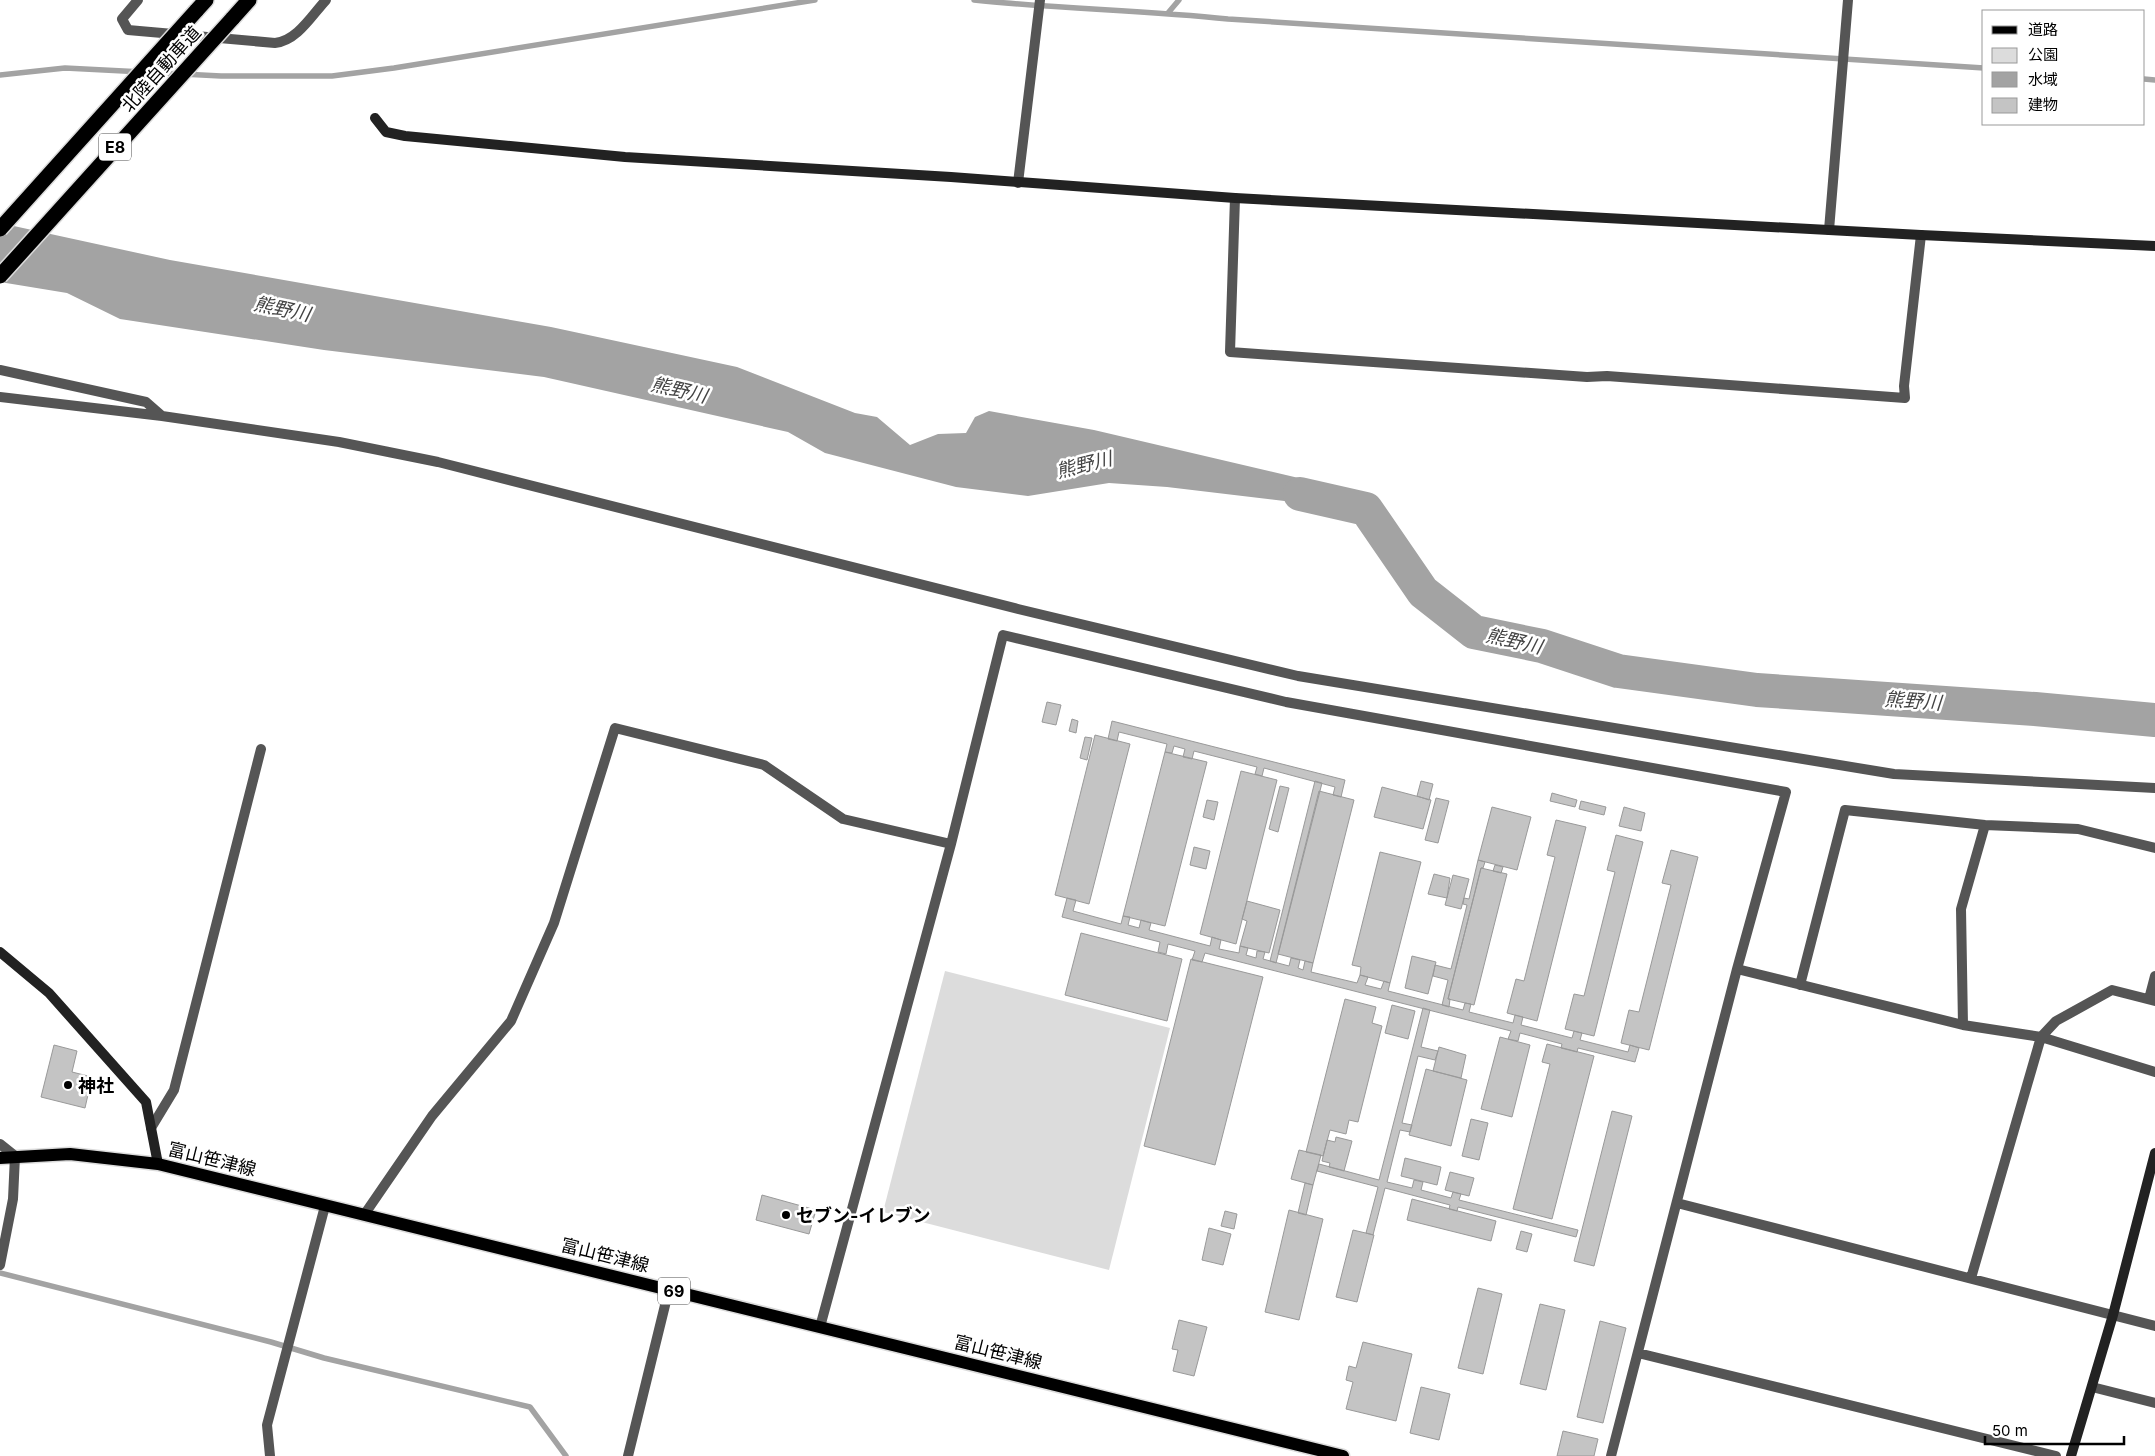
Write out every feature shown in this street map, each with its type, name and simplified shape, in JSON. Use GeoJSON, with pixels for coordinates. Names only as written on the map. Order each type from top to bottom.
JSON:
{"type":"FeatureCollection","features":[{"type":"Feature","properties":{"kind":"highway","name":"北陸自動車道"},"geometry":{"type":"LineString","coordinates":[[0,276],[249,0]]}},
{"type":"Feature","properties":{"kind":"highway","name":"北陸自動車道"},"geometry":{"type":"LineString","coordinates":[[0,229],[201,5]]}},
{"type":"Feature","properties":{"kind":"main road","name":"富山笹津線"},"geometry":{"type":"LineString","coordinates":[[0,1158],[70,1154],[158,1164],[1343,1456]]}},
{"type":"Feature","properties":{"kind":"street"},"geometry":{"type":"LineString","coordinates":[[138,0],[122,19],[128,30],[275,43],[282,42],[294,35],[326,0]]}},
{"type":"Feature","properties":{"kind":"street"},"geometry":{"type":"LineString","coordinates":[[1018,183],[1040,0]]}},
{"type":"Feature","properties":{"kind":"street"},"geometry":{"type":"LineString","coordinates":[[1829,230],[1848,0]]}},
{"type":"Feature","properties":{"kind":"street"},"geometry":{"type":"LineString","coordinates":[[375,118],[386,132],[440,140],[625,158],[951,177],[1235,198],[1921,236],[2155,246]]}},
{"type":"Feature","properties":{"kind":"street"},"geometry":{"type":"LineString","coordinates":[[1235,198],[1230,352],[1587,377],[1607,376],[1905,398],[1904,386],[1921,236]]}},
{"type":"Feature","properties":{"kind":"street"},"geometry":{"type":"LineString","coordinates":[[0,370],[146,402],[162,416]]}},
{"type":"Feature","properties":{"kind":"street"},"geometry":{"type":"LineString","coordinates":[[0,398],[162,416],[339,442],[438,462],[1018,609],[1298,676],[1894,774],[2155,788]]}},
{"type":"Feature","properties":{"kind":"street"},"geometry":{"type":"LineString","coordinates":[[820,1327],[951,844],[1002,635],[1286,702],[1786,792],[1737,969],[1611,1456]]}},
{"type":"Feature","properties":{"kind":"street"},"geometry":{"type":"LineString","coordinates":[[364,1215],[432,1116],[511,1021],[554,923],[615,728],[764,765],[843,819],[951,844]]}},
{"type":"Feature","properties":{"kind":"street"},"geometry":{"type":"LineString","coordinates":[[151,1128],[174,1090],[261,749]]}},
{"type":"Feature","properties":{"kind":"street"},"geometry":{"type":"LineString","coordinates":[[1800,985],[1845,810],[1986,825],[2078,829],[2155,848]]}},
{"type":"Feature","properties":{"kind":"street"},"geometry":{"type":"LineString","coordinates":[[1963,1025],[1961,909],[1986,825]]}},
{"type":"Feature","properties":{"kind":"street"},"geometry":{"type":"LineString","coordinates":[[0,952],[49,993],[146,1102],[158,1164]]}},
{"type":"Feature","properties":{"kind":"street"},"geometry":{"type":"LineString","coordinates":[[1737,969],[1963,1025],[2041,1037],[2155,1072]]}},
{"type":"Feature","properties":{"kind":"street"},"geometry":{"type":"LineString","coordinates":[[1971,1278],[2041,1037],[2056,1021],[2112,990],[2152,1000],[2155,976]]}},
{"type":"Feature","properties":{"kind":"street"},"geometry":{"type":"LineString","coordinates":[[0,1144],[15,1156],[14,1199],[0,1264]]}},
{"type":"Feature","properties":{"kind":"street"},"geometry":{"type":"LineString","coordinates":[[2071,1456],[2151,1183],[2155,1153]]}},
{"type":"Feature","properties":{"kind":"street"},"geometry":{"type":"LineString","coordinates":[[1676,1203],[2155,1326]]}},
{"type":"Feature","properties":{"kind":"street"},"geometry":{"type":"LineString","coordinates":[[270,1456],[266,1425],[325,1206]]}},
{"type":"Feature","properties":{"kind":"street"},"geometry":{"type":"LineString","coordinates":[[628,1456],[669,1289]]}},
{"type":"Feature","properties":{"kind":"street"},"geometry":{"type":"LineString","coordinates":[[1638,1353],[2056,1456]]}},
{"type":"Feature","properties":{"kind":"street"},"geometry":{"type":"LineString","coordinates":[[2092,1387],[2155,1403]]}},
{"type":"Feature","properties":{"kind":"green space"},"geometry":{"type":"Polygon","coordinates":[[[945,971],[1170,1028],[1109,1270],[883,1212],[945,971]]]}},
{"type":"Feature","properties":{"kind":"water"},"geometry":{"type":"Polygon","coordinates":[[[0,223],[170,260],[551,327],[737,367],[855,413],[877,417],[910,445],[938,434],[966,433],[975,417],[989,411],[1094,430],[1358,492],[1342,508],[1167,487],[1109,483],[1028,496],[956,487],[825,453],[788,432],[544,377],[324,350],[120,319],[67,293],[0,282],[0,223]]]}},
{"type":"Feature","properties":{"kind":"building"},"geometry":{"type":"Polygon","coordinates":[[[1047,702],[1061,705],[1056,725],[1042,722],[1047,702]]]}},
{"type":"Feature","properties":{"kind":"building"},"geometry":{"type":"Polygon","coordinates":[[[1072,719],[1078,721],[1076,733],[1069,731],[1072,719]]]}},
{"type":"Feature","properties":{"kind":"building"},"geometry":{"type":"Polygon","coordinates":[[[1112,721],[1345,780],[1341,797],[1333,795],[1335,787],[1264,768],[1262,776],[1255,774],[1257,767],[1194,751],[1192,759],[1183,757],[1185,749],[1174,746],[1172,753],[1165,752],[1167,744],[1119,732],[1117,741],[1108,739],[1112,721]]]}},
{"type":"Feature","properties":{"kind":"building"},"geometry":{"type":"Polygon","coordinates":[[[1095,735],[1130,744],[1089,904],[1055,895],[1095,735]]]}},
{"type":"Feature","properties":{"kind":"building"},"geometry":{"type":"Polygon","coordinates":[[[1085,737],[1092,738],[1087,760],[1080,758],[1085,737]]]}},
{"type":"Feature","properties":{"kind":"building"},"geometry":{"type":"Polygon","coordinates":[[[1165,752],[1207,762],[1165,926],[1123,916],[1165,752]]]}},
{"type":"Feature","properties":{"kind":"building"},"geometry":{"type":"Polygon","coordinates":[[[1241,771],[1277,780],[1236,944],[1200,934],[1241,771]]]}},
{"type":"Feature","properties":{"kind":"building"},"geometry":{"type":"Polygon","coordinates":[[[1315,781],[1322,783],[1276,963],[1270,961],[1315,781]]]}},
{"type":"Feature","properties":{"kind":"building"},"geometry":{"type":"Polygon","coordinates":[[[1421,781],[1433,784],[1429,800],[1417,796],[1421,781]]]}},
{"type":"Feature","properties":{"kind":"building"},"geometry":{"type":"Polygon","coordinates":[[[1280,786],[1289,788],[1278,832],[1269,829],[1280,786]]]}},
{"type":"Feature","properties":{"kind":"building"},"geometry":{"type":"Polygon","coordinates":[[[1382,787],[1431,800],[1423,829],[1374,817],[1382,787]]]}},
{"type":"Feature","properties":{"kind":"building"},"geometry":{"type":"Polygon","coordinates":[[[1319,791],[1354,800],[1313,963],[1278,954],[1319,791]]]}},
{"type":"Feature","properties":{"kind":"building"},"geometry":{"type":"Polygon","coordinates":[[[1552,793],[1577,800],[1575,807],[1550,801],[1552,793]]]}},
{"type":"Feature","properties":{"kind":"building"},"geometry":{"type":"Polygon","coordinates":[[[1436,798],[1449,801],[1438,843],[1425,840],[1436,798]]]}},
{"type":"Feature","properties":{"kind":"building"},"geometry":{"type":"Polygon","coordinates":[[[1207,800],[1218,802],[1214,820],[1203,817],[1207,800]]]}},
{"type":"Feature","properties":{"kind":"building"},"geometry":{"type":"Polygon","coordinates":[[[1581,801],[1606,807],[1604,815],[1579,809],[1581,801]]]}},
{"type":"Feature","properties":{"kind":"building"},"geometry":{"type":"Polygon","coordinates":[[[1492,807],[1531,817],[1517,870],[1478,860],[1492,807]]]}},
{"type":"Feature","properties":{"kind":"building"},"geometry":{"type":"Polygon","coordinates":[[[1624,807],[1645,813],[1641,831],[1619,826],[1624,807]]]}},
{"type":"Feature","properties":{"kind":"building"},"geometry":{"type":"Polygon","coordinates":[[[1556,820],[1586,827],[1537,1021],[1507,1013],[1516,979],[1524,981],[1555,857],[1547,855],[1556,820]]]}},
{"type":"Feature","properties":{"kind":"building"},"geometry":{"type":"Polygon","coordinates":[[[1616,835],[1643,842],[1594,1036],[1565,1029],[1574,994],[1584,996],[1615,872],[1607,870],[1616,835]]]}},
{"type":"Feature","properties":{"kind":"building"},"geometry":{"type":"Polygon","coordinates":[[[1194,847],[1210,851],[1206,869],[1190,865],[1194,847]]]}},
{"type":"Feature","properties":{"kind":"building"},"geometry":{"type":"Polygon","coordinates":[[[1671,850],[1698,857],[1649,1050],[1621,1043],[1629,1010],[1639,1012],[1671,885],[1662,883],[1671,850]]]}},
{"type":"Feature","properties":{"kind":"building"},"geometry":{"type":"Polygon","coordinates":[[[1380,852],[1421,862],[1390,983],[1360,975],[1361,967],[1352,965],[1380,852]]]}},
{"type":"Feature","properties":{"kind":"building"},"geometry":{"type":"Polygon","coordinates":[[[1478,860],[1485,862],[1483,868],[1481,868],[1448,999],[1450,999],[1449,1007],[1442,1005],[1448,980],[1433,976],[1435,965],[1451,969],[1467,905],[1463,904],[1464,898],[1469,899],[1478,860]]]}},
{"type":"Feature","properties":{"kind":"building"},"geometry":{"type":"Polygon","coordinates":[[[1495,865],[1503,867],[1501,873],[1493,871],[1495,865]]]}},
{"type":"Feature","properties":{"kind":"building"},"geometry":{"type":"Polygon","coordinates":[[[1481,868],[1507,874],[1474,1005],[1448,999],[1481,868]]]}},
{"type":"Feature","properties":{"kind":"building"},"geometry":{"type":"Polygon","coordinates":[[[1434,874],[1450,878],[1447,898],[1428,894],[1434,874]]]}},
{"type":"Feature","properties":{"kind":"building"},"geometry":{"type":"Polygon","coordinates":[[[1453,875],[1469,879],[1461,909],[1445,905],[1453,875]]]}},
{"type":"Feature","properties":{"kind":"building"},"geometry":{"type":"Polygon","coordinates":[[[1067,898],[1076,900],[1073,911],[1121,924],[1123,916],[1130,917],[1128,925],[1139,928],[1141,920],[1151,923],[1149,930],[1210,946],[1212,937],[1221,940],[1219,949],[1239,953],[1240,946],[1248,948],[1246,955],[1256,958],[1257,951],[1265,952],[1263,959],[1289,966],[1291,958],[1300,960],[1298,968],[1303,970],[1305,961],[1313,963],[1311,972],[1357,983],[1360,975],[1368,977],[1365,985],[1381,989],[1384,981],[1390,983],[1388,991],[1463,1010],[1465,1003],[1471,1004],[1469,1012],[1513,1023],[1515,1015],[1523,1017],[1521,1025],[1572,1038],[1574,1031],[1582,1033],[1580,1040],[1628,1052],[1630,1045],[1639,1048],[1635,1062],[1578,1048],[1577,1052],[1561,1048],[1562,1044],[1520,1033],[1518,1041],[1508,1039],[1511,1031],[1205,953],[1202,962],[1192,960],[1195,951],[1168,944],[1166,954],[1158,952],[1160,942],[1062,917],[1067,898]]]}},
{"type":"Feature","properties":{"kind":"building"},"geometry":{"type":"Polygon","coordinates":[[[1247,901],[1280,910],[1269,953],[1240,946],[1247,921],[1242,919],[1247,901]]]}},
{"type":"Feature","properties":{"kind":"building"},"geometry":{"type":"Polygon","coordinates":[[[1081,933],[1182,959],[1167,1021],[1065,995],[1081,933]]]}},
{"type":"Feature","properties":{"kind":"building"},"geometry":{"type":"Polygon","coordinates":[[[1412,956],[1436,962],[1428,994],[1405,988],[1412,956]]]}},
{"type":"Feature","properties":{"kind":"building"},"geometry":{"type":"Polygon","coordinates":[[[1191,959],[1263,977],[1215,1165],[1144,1146],[1191,959]]]}},
{"type":"Feature","properties":{"kind":"building"},"geometry":{"type":"Polygon","coordinates":[[[1345,999],[1376,1007],[1372,1023],[1382,1026],[1358,1122],[1349,1120],[1346,1134],[1330,1130],[1323,1156],[1306,1152],[1345,999]]]}},
{"type":"Feature","properties":{"kind":"building"},"geometry":{"type":"Polygon","coordinates":[[[1392,1005],[1415,1011],[1408,1039],[1385,1033],[1392,1005]]]}},
{"type":"Feature","properties":{"kind":"building"},"geometry":{"type":"Polygon","coordinates":[[[1423,1008],[1430,1010],[1421,1047],[1438,1051],[1435,1060],[1418,1056],[1402,1123],[1412,1125],[1410,1132],[1400,1130],[1387,1182],[1412,1188],[1414,1180],[1423,1182],[1421,1190],[1451,1198],[1453,1192],[1461,1194],[1459,1200],[1578,1230],[1576,1237],[1458,1207],[1457,1211],[1449,1209],[1450,1205],[1385,1188],[1373,1235],[1366,1233],[1378,1187],[1317,1171],[1319,1164],[1379,1180],[1423,1008]]]}},
{"type":"Feature","properties":{"kind":"building"},"geometry":{"type":"Polygon","coordinates":[[[1500,1037],[1530,1045],[1512,1117],[1481,1109],[1500,1037]]]}},
{"type":"Feature","properties":{"kind":"building"},"geometry":{"type":"Polygon","coordinates":[[[1547,1044],[1594,1056],[1552,1219],[1513,1209],[1550,1064],[1542,1062],[1547,1044]]]}},
{"type":"Feature","properties":{"kind":"building"},"geometry":{"type":"Polygon","coordinates":[[[54,1045],[77,1051],[72,1072],[92,1077],[85,1108],[41,1097],[54,1045]]]}},
{"type":"Feature","properties":{"kind":"building"},"geometry":{"type":"Polygon","coordinates":[[[1439,1047],[1466,1055],[1461,1078],[1433,1071],[1439,1047]]]}},
{"type":"Feature","properties":{"kind":"building"},"geometry":{"type":"Polygon","coordinates":[[[1426,1069],[1467,1080],[1451,1146],[1409,1135],[1426,1069]]]}},
{"type":"Feature","properties":{"kind":"building"},"geometry":{"type":"Polygon","coordinates":[[[1612,1111],[1632,1116],[1594,1266],[1574,1261],[1612,1111]]]}},
{"type":"Feature","properties":{"kind":"building"},"geometry":{"type":"Polygon","coordinates":[[[1471,1119],[1488,1123],[1479,1160],[1462,1156],[1471,1119]]]}},
{"type":"Feature","properties":{"kind":"building"},"geometry":{"type":"Polygon","coordinates":[[[1336,1137],[1352,1141],[1344,1171],[1329,1167],[1330,1163],[1322,1161],[1327,1140],[1335,1142],[1336,1137]]]}},
{"type":"Feature","properties":{"kind":"building"},"geometry":{"type":"Polygon","coordinates":[[[1299,1150],[1321,1155],[1313,1185],[1291,1179],[1299,1150]]]}},
{"type":"Feature","properties":{"kind":"building"},"geometry":{"type":"Polygon","coordinates":[[[1405,1158],[1441,1167],[1437,1185],[1401,1176],[1405,1158]]]}},
{"type":"Feature","properties":{"kind":"building"},"geometry":{"type":"Polygon","coordinates":[[[1450,1172],[1474,1178],[1469,1196],[1445,1190],[1450,1172]]]}},
{"type":"Feature","properties":{"kind":"building"},"geometry":{"type":"Polygon","coordinates":[[[1305,1183],[1313,1185],[1306,1215],[1298,1213],[1305,1183]]]}},
{"type":"Feature","properties":{"kind":"building","name":"セブン-イレブン"},"geometry":{"type":"Polygon","coordinates":[[[762,1195],[816,1210],[809,1234],[756,1220],[762,1195]]]}},
{"type":"Feature","properties":{"kind":"building"},"geometry":{"type":"Polygon","coordinates":[[[1412,1199],[1496,1221],[1491,1241],[1407,1220],[1412,1199]]]}},
{"type":"Feature","properties":{"kind":"building"},"geometry":{"type":"Polygon","coordinates":[[[1289,1210],[1323,1219],[1299,1320],[1265,1312],[1289,1210]]]}},
{"type":"Feature","properties":{"kind":"building"},"geometry":{"type":"Polygon","coordinates":[[[1225,1211],[1237,1214],[1234,1229],[1221,1226],[1225,1211]]]}},
{"type":"Feature","properties":{"kind":"building"},"geometry":{"type":"Polygon","coordinates":[[[1209,1228],[1231,1234],[1223,1265],[1202,1260],[1209,1228]]]}},
{"type":"Feature","properties":{"kind":"building"},"geometry":{"type":"Polygon","coordinates":[[[1353,1230],[1374,1235],[1357,1302],[1336,1297],[1353,1230]]]}},
{"type":"Feature","properties":{"kind":"building"},"geometry":{"type":"Polygon","coordinates":[[[1521,1231],[1532,1234],[1527,1252],[1516,1249],[1521,1231]]]}},
{"type":"Feature","properties":{"kind":"building"},"geometry":{"type":"Polygon","coordinates":[[[1478,1288],[1502,1294],[1483,1374],[1458,1368],[1478,1288]]]}},
{"type":"Feature","properties":{"kind":"building"},"geometry":{"type":"Polygon","coordinates":[[[1540,1304],[1565,1310],[1546,1390],[1520,1384],[1540,1304]]]}},
{"type":"Feature","properties":{"kind":"building"},"geometry":{"type":"Polygon","coordinates":[[[1179,1320],[1207,1327],[1194,1376],[1173,1371],[1178,1350],[1172,1349],[1179,1320]]]}},
{"type":"Feature","properties":{"kind":"building"},"geometry":{"type":"Polygon","coordinates":[[[1600,1321],[1626,1328],[1603,1423],[1577,1417],[1600,1321]]]}},
{"type":"Feature","properties":{"kind":"building"},"geometry":{"type":"Polygon","coordinates":[[[1363,1342],[1412,1354],[1396,1421],[1346,1409],[1353,1382],[1346,1380],[1349,1366],[1356,1368],[1363,1342]]]}},
{"type":"Feature","properties":{"kind":"building"},"geometry":{"type":"Polygon","coordinates":[[[1421,1387],[1450,1394],[1439,1440],[1410,1433],[1421,1387]]]}},
{"type":"Feature","properties":{"kind":"building"},"geometry":{"type":"Polygon","coordinates":[[[1563,1431],[1598,1439],[1594,1456],[1557,1456],[1563,1431]]]}},
{"type":"Feature","properties":{"kind":"waterway"},"geometry":{"type":"LineString","coordinates":[[0,75],[65,68],[221,76],[332,76],[394,68],[815,0]]}},
{"type":"Feature","properties":{"kind":"waterway"},"geometry":{"type":"LineString","coordinates":[[974,0],[1228,19],[1982,68]]}},
{"type":"Feature","properties":{"kind":"waterway"},"geometry":{"type":"LineString","coordinates":[[1168,13],[1179,0]]}},
{"type":"Feature","properties":{"kind":"waterway"},"geometry":{"type":"LineString","coordinates":[[2145,79],[2155,80]]}},
{"type":"Feature","properties":{"kind":"waterway","name":"熊野川"},"geometry":{"type":"LineString","coordinates":[[1300,494],[1366,509],[1423,592],[1474,632],[1542,646],[1618,671],[1757,690],[2035,709],[2155,720]]}},
{"type":"Feature","properties":{"kind":"waterway"},"geometry":{"type":"LineString","coordinates":[[0,1273],[271,1342],[324,1358],[530,1407],[566,1456]]}},
{"type":"Feature","properties":{"kind":"place","name":"神社"},"geometry":{"type":"Point","coordinates":[68,1085]}},
{"type":"Feature","properties":{"kind":"place","name":"セブン-イレブン"},"geometry":{"type":"Point","coordinates":[786,1215]}}]}
